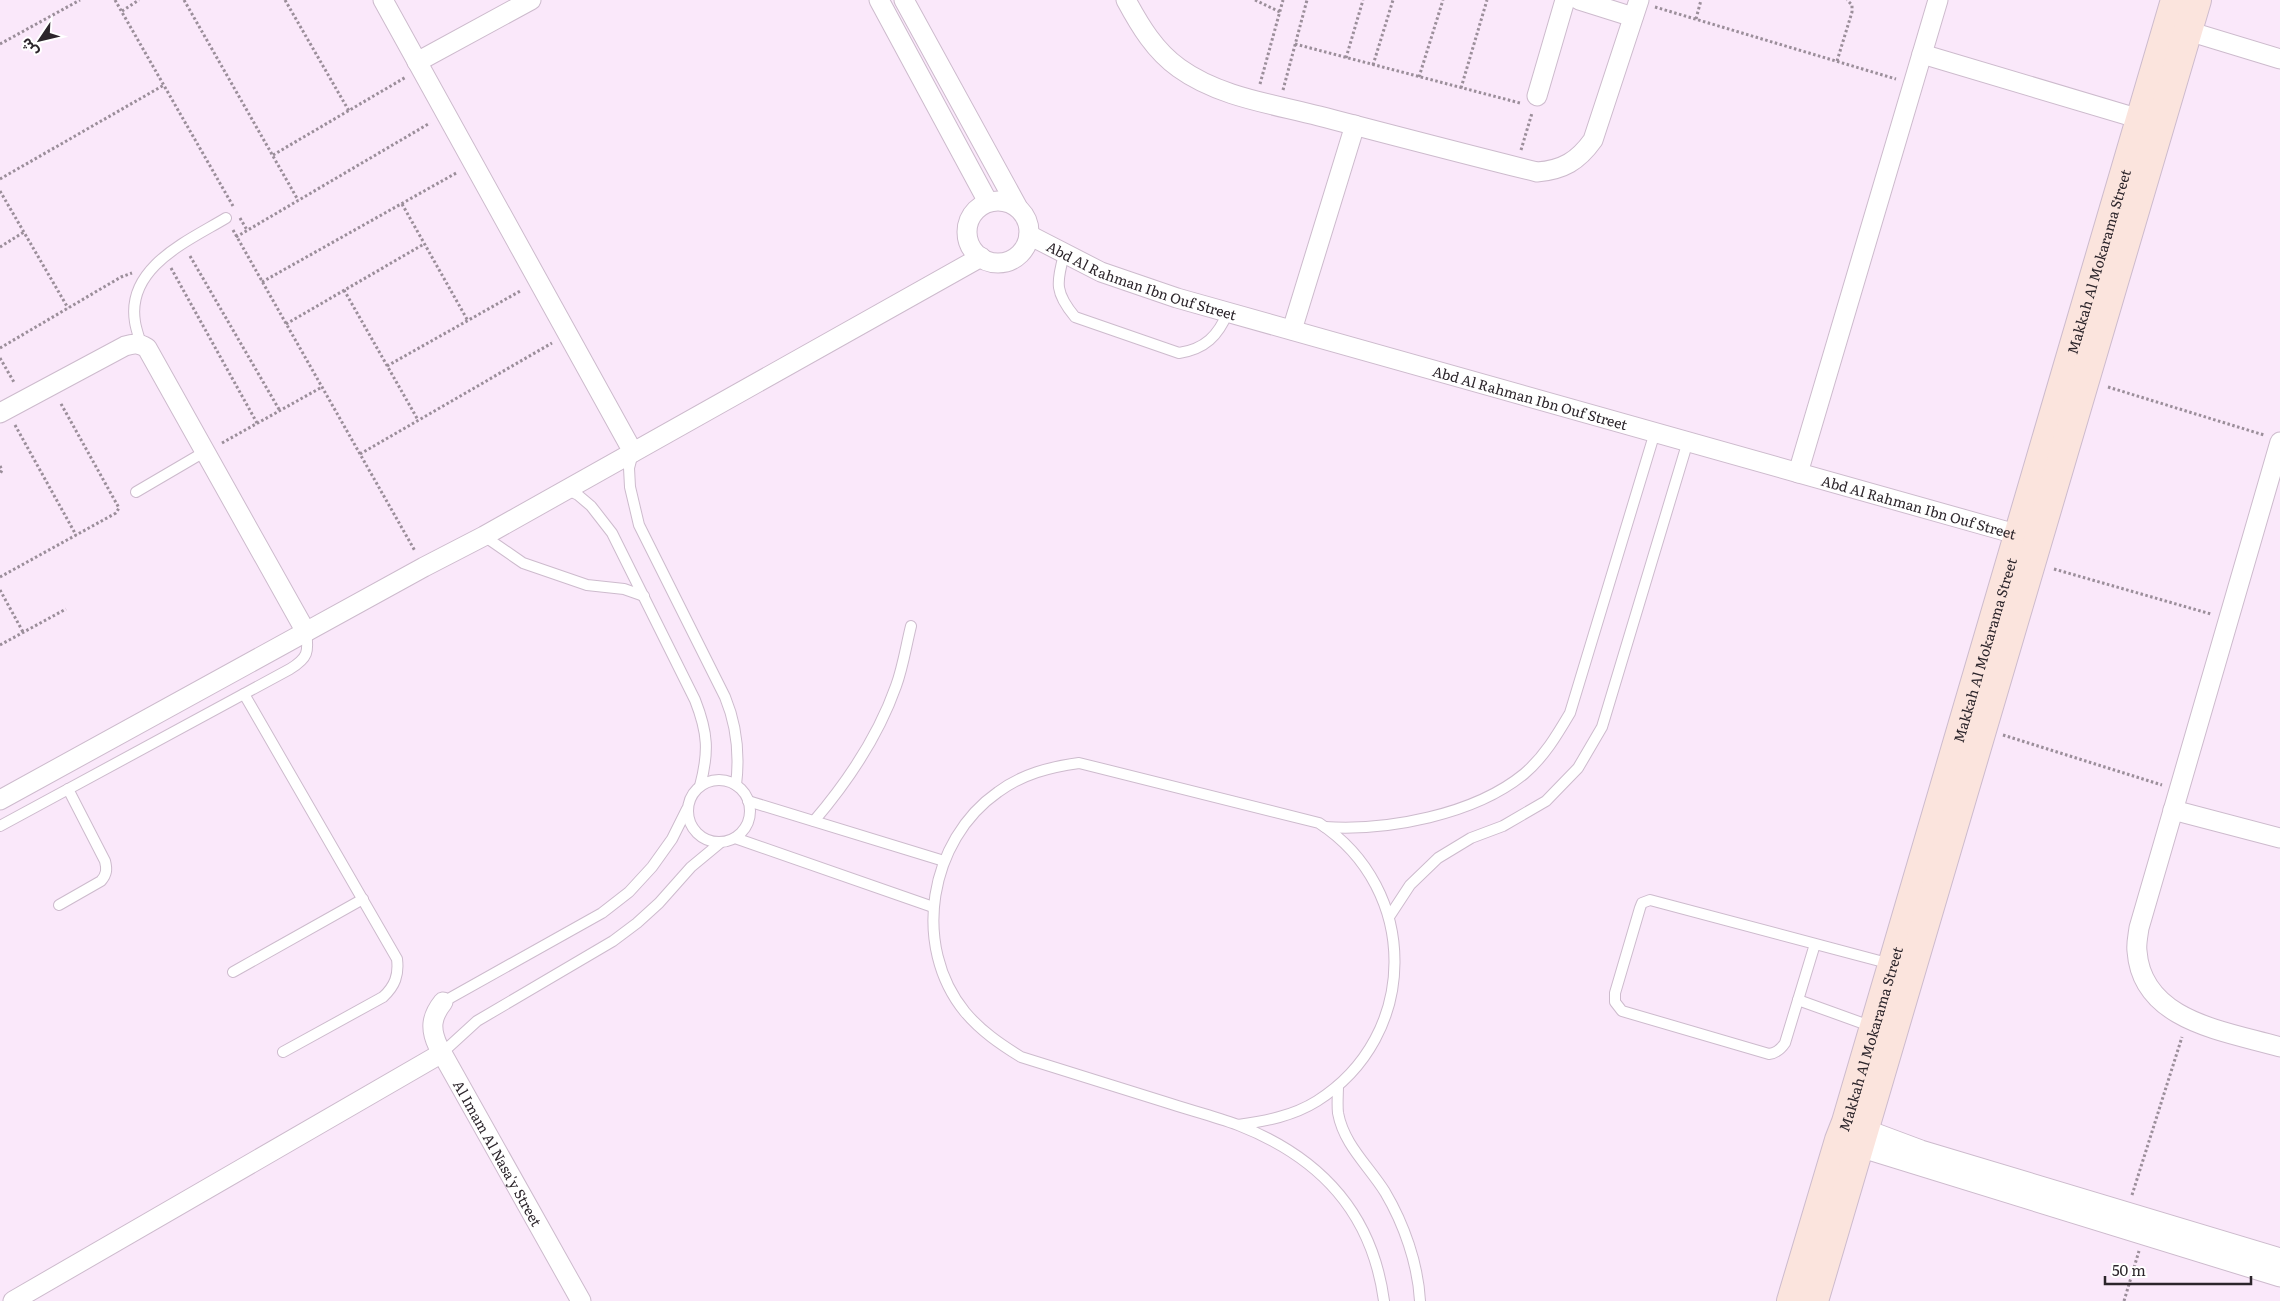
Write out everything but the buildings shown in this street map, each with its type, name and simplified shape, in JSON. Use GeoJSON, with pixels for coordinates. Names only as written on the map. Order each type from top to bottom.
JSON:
{"type":"FeatureCollection","features":[{"type":"Feature","properties":{"kind":"street"},"geometry":{"type":"LineString","coordinates":[[382,0],[633,452]]}},
{"type":"Feature","properties":{"kind":"street"},"geometry":{"type":"LineString","coordinates":[[419,65],[531,0]]}},
{"type":"Feature","properties":{"kind":"street"},"geometry":{"type":"LineString","coordinates":[[879,0],[988,202]]}},
{"type":"Feature","properties":{"kind":"street"},"geometry":{"type":"LineString","coordinates":[[904,0],[1016,206],[1026,219],[1029,235],[1025,248],[1008,261],[994,262],[981,257],[971,246],[968,231],[968,224],[976,210],[988,202],[1003,201],[1016,206]]}},
{"type":"Feature","properties":{"kind":"street"},"geometry":{"type":"LineString","coordinates":[[1126,0],[1142,29],[1159,50],[1179,68],[1202,82],[1256,100],[1537,172],[1554,170],[1570,164],[1583,154],[1594,140],[1637,6],[1579,0]]}},
{"type":"Feature","properties":{"kind":"street"},"geometry":{"type":"LineString","coordinates":[[1535,101],[1565,0]]}},
{"type":"Feature","properties":{"kind":"street"},"geometry":{"type":"LineString","coordinates":[[1798,473],[1938,0]]}},
{"type":"Feature","properties":{"kind":"street","name":"Makkah Al Mokarama Street"},"geometry":{"type":"LineString","coordinates":[[1791,1301],[1852,1135],[1983,729],[2140,119],[2175,0]]}},
{"type":"Feature","properties":{"kind":"street","name":"Makkah Al Mokarama Street"},"geometry":{"type":"LineString","coordinates":[[1814,1301],[1852,1135],[1873,1027],[2029,546],[2086,380],[2197,0]]}},
{"type":"Feature","properties":{"kind":"street"},"geometry":{"type":"LineString","coordinates":[[2188,30],[2280,59]]}},
{"type":"Feature","properties":{"kind":"street"},"geometry":{"type":"LineString","coordinates":[[1922,54],[2140,119]]}},
{"type":"Feature","properties":{"kind":"street"},"geometry":{"type":"LineString","coordinates":[[1292,330],[1355,125]]}},
{"type":"Feature","properties":{"kind":"street","name":"Abd Al Rahman Ibn Ouf Street"},"geometry":{"type":"LineString","coordinates":[[1029,235],[1064,255],[1139,286],[1798,473],[2029,546]]}},
{"type":"Feature","properties":{"kind":"street"},"geometry":{"type":"LineString","coordinates":[[0,800],[424,567],[484,536],[981,257]]}},
{"type":"Feature","properties":{"kind":"street"},"geometry":{"type":"LineString","coordinates":[[3,411],[125,346],[133,343],[142,344],[151,354],[306,632]]}},
{"type":"Feature","properties":{"kind":"street"},"geometry":{"type":"LineString","coordinates":[[2275,440],[2229,619],[2139,928],[2136,951],[2141,973],[2152,993],[2168,1009],[2187,1020],[2280,1047]]}},
{"type":"Feature","properties":{"kind":"street"},"geometry":{"type":"LineString","coordinates":[[2173,810],[2280,838]]}},
{"type":"Feature","properties":{"kind":"street","name":"Al Imam Al Nasa'y Street"},"geometry":{"type":"LineString","coordinates":[[443,1002],[436,1012],[432,1023],[433,1035],[581,1301]]}},
{"type":"Feature","properties":{"kind":"street"},"geometry":{"type":"LineString","coordinates":[[13,1301],[442,1053]]}},
{"type":"Feature","properties":{"kind":"street"},"geometry":{"type":"LineString","coordinates":[[1852,1135],[1921,1150],[2280,1258]]}},
{"type":"Feature","properties":{"kind":"street"},"geometry":{"type":"LineString","coordinates":[[1852,1135],[2143,1236],[2280,1277]]}},
{"type":"Feature","properties":{"kind":"lane"},"geometry":{"type":"LineString","coordinates":[[142,344],[135,321],[136,296],[147,274],[164,256],[226,218]]}},
{"type":"Feature","properties":{"kind":"lane"},"geometry":{"type":"LineString","coordinates":[[1064,255],[1058,277],[1060,292],[1065,306],[1075,317],[1179,353],[1192,351],[1205,345],[1215,336],[1228,312]]}},
{"type":"Feature","properties":{"kind":"lane"},"geometry":{"type":"LineString","coordinates":[[1325,827],[1354,829],[1406,822],[1456,808],[1492,795],[1524,774],[1550,746],[1570,714],[1655,432]]}},
{"type":"Feature","properties":{"kind":"lane"},"geometry":{"type":"LineString","coordinates":[[1389,917],[1410,885],[1438,858],[1470,838],[1503,826],[1546,801],[1578,768],[1602,728],[1688,441]]}},
{"type":"Feature","properties":{"kind":"lane"},"geometry":{"type":"LineString","coordinates":[[136,492],[206,451]]}},
{"type":"Feature","properties":{"kind":"lane"},"geometry":{"type":"LineString","coordinates":[[633,452],[629,468],[630,487],[639,525],[734,718],[739,763],[736,785]]}},
{"type":"Feature","properties":{"kind":"lane"},"geometry":{"type":"LineString","coordinates":[[443,1002],[602,914],[628,892],[652,867],[672,839],[687,809],[689,800],[700,786],[706,764],[707,742],[703,721],[695,700],[612,533],[602,519],[578,495],[565,489]]}},
{"type":"Feature","properties":{"kind":"lane"},"geometry":{"type":"LineString","coordinates":[[484,536],[523,564],[586,585],[624,589],[644,596]]}},
{"type":"Feature","properties":{"kind":"lane"},"geometry":{"type":"LineString","coordinates":[[814,821],[854,770],[885,714],[897,684],[911,626]]}},
{"type":"Feature","properties":{"kind":"lane"},"geometry":{"type":"LineString","coordinates":[[0,826],[298,664],[309,648],[306,632]]}},
{"type":"Feature","properties":{"kind":"lane"},"geometry":{"type":"LineString","coordinates":[[244,694],[397,959],[398,970],[396,980],[390,990],[383,996],[283,1052]]}},
{"type":"Feature","properties":{"kind":"lane"},"geometry":{"type":"LineString","coordinates":[[1238,1125],[1265,1122],[1292,1114],[1316,1102],[1338,1086],[1360,1064],[1377,1038],[1388,1009],[1394,979],[1395,955],[1389,917],[1379,891],[1364,866],[1346,845],[1319,823],[1079,763],[1050,767],[997,792],[975,811],[963,827],[944,861],[937,883],[933,907],[935,943],[946,979],[964,1011],[990,1038],[1021,1057],[1238,1125],[1289,1149],[1314,1166],[1336,1188],[1354,1213],[1368,1240],[1378,1270],[1384,1301]]}},
{"type":"Feature","properties":{"kind":"lane"},"geometry":{"type":"LineString","coordinates":[[442,1053],[477,1021],[605,946],[637,923],[659,904],[691,867],[720,843],[735,838],[748,822],[750,815],[748,801],[736,785],[730,782],[714,780],[700,786]]}},
{"type":"Feature","properties":{"kind":"lane"},"geometry":{"type":"LineString","coordinates":[[59,905],[101,881],[106,875],[105,861],[68,789]]}},
{"type":"Feature","properties":{"kind":"lane"},"geometry":{"type":"LineString","coordinates":[[748,801],[944,861]]}},
{"type":"Feature","properties":{"kind":"lane"},"geometry":{"type":"LineString","coordinates":[[687,809],[693,830],[705,840],[720,843]]}},
{"type":"Feature","properties":{"kind":"lane"},"geometry":{"type":"LineString","coordinates":[[735,838],[933,907]]}},
{"type":"Feature","properties":{"kind":"lane"},"geometry":{"type":"LineString","coordinates":[[233,972],[363,899]]}},
{"type":"Feature","properties":{"kind":"lane"},"geometry":{"type":"LineString","coordinates":[[1815,944],[1785,1043],[1777,1052],[1769,1054],[1622,1011],[1614,998],[1640,908],[1646,901],[1650,900],[1892,964]]}},
{"type":"Feature","properties":{"kind":"lane"},"geometry":{"type":"LineString","coordinates":[[1798,1000],[1873,1027]]}},
{"type":"Feature","properties":{"kind":"lane"},"geometry":{"type":"LineString","coordinates":[[1338,1086],[1338,1112],[1346,1139],[1384,1192],[1401,1224],[1413,1259],[1420,1301]]}},
{"type":"Feature","properties":{"kind":"path"},"geometry":{"type":"LineString","coordinates":[[0,44],[80,0]]}},
{"type":"Feature","properties":{"kind":"path"},"geometry":{"type":"LineString","coordinates":[[115,0],[247,230]]}},
{"type":"Feature","properties":{"kind":"path"},"geometry":{"type":"LineString","coordinates":[[122,11],[140,0]]}},
{"type":"Feature","properties":{"kind":"path"},"geometry":{"type":"LineString","coordinates":[[184,0],[298,200]]}},
{"type":"Feature","properties":{"kind":"path"},"geometry":{"type":"LineString","coordinates":[[285,0],[349,110]]}},
{"type":"Feature","properties":{"kind":"path"},"geometry":{"type":"LineString","coordinates":[[1255,0],[1280,12]]}},
{"type":"Feature","properties":{"kind":"path"},"geometry":{"type":"LineString","coordinates":[[1256,100],[1283,0]]}},
{"type":"Feature","properties":{"kind":"path"},"geometry":{"type":"LineString","coordinates":[[1279,105],[1307,0]]}},
{"type":"Feature","properties":{"kind":"path"},"geometry":{"type":"LineString","coordinates":[[1346,58],[1363,0]]}},
{"type":"Feature","properties":{"kind":"path"},"geometry":{"type":"LineString","coordinates":[[1373,65],[1393,0]]}},
{"type":"Feature","properties":{"kind":"path"},"geometry":{"type":"LineString","coordinates":[[1419,77],[1443,0]]}},
{"type":"Feature","properties":{"kind":"path"},"geometry":{"type":"LineString","coordinates":[[1461,88],[1487,0]]}},
{"type":"Feature","properties":{"kind":"path"},"geometry":{"type":"LineString","coordinates":[[1696,19],[1702,0]]}},
{"type":"Feature","properties":{"kind":"path"},"geometry":{"type":"LineString","coordinates":[[1837,61],[1852,12],[1852,5],[1847,0]]}},
{"type":"Feature","properties":{"kind":"path"},"geometry":{"type":"LineString","coordinates":[[1637,6],[1696,19],[1913,84]]}},
{"type":"Feature","properties":{"kind":"path"},"geometry":{"type":"LineString","coordinates":[[1295,44],[1461,88],[1535,101],[1516,167]]}},
{"type":"Feature","properties":{"kind":"path"},"geometry":{"type":"LineString","coordinates":[[273,155],[349,110],[419,65]]}},
{"type":"Feature","properties":{"kind":"path"},"geometry":{"type":"LineString","coordinates":[[0,179],[164,85]]}},
{"type":"Feature","properties":{"kind":"path"},"geometry":{"type":"LineString","coordinates":[[236,237],[445,113]]}},
{"type":"Feature","properties":{"kind":"path"},"geometry":{"type":"LineString","coordinates":[[262,282],[473,164]]}},
{"type":"Feature","properties":{"kind":"path"},"geometry":{"type":"LineString","coordinates":[[0,191],[68,308]]}},
{"type":"Feature","properties":{"kind":"path"},"geometry":{"type":"LineString","coordinates":[[402,204],[468,321]]}},
{"type":"Feature","properties":{"kind":"path"},"geometry":{"type":"LineString","coordinates":[[226,218],[424,567]]}},
{"type":"Feature","properties":{"kind":"path"},"geometry":{"type":"LineString","coordinates":[[0,246],[24,232]]}},
{"type":"Feature","properties":{"kind":"path"},"geometry":{"type":"LineString","coordinates":[[183,244],[280,410]]}},
{"type":"Feature","properties":{"kind":"path"},"geometry":{"type":"LineString","coordinates":[[286,324],[424,244]]}},
{"type":"Feature","properties":{"kind":"path"},"geometry":{"type":"LineString","coordinates":[[164,256],[257,423]]}},
{"type":"Feature","properties":{"kind":"path"},"geometry":{"type":"LineString","coordinates":[[0,348],[129,273],[147,274]]}},
{"type":"Feature","properties":{"kind":"path"},"geometry":{"type":"LineString","coordinates":[[387,366],[538,281]]}},
{"type":"Feature","properties":{"kind":"path"},"geometry":{"type":"LineString","coordinates":[[344,290],[418,420]]}},
{"type":"Feature","properties":{"kind":"path"},"geometry":{"type":"LineString","coordinates":[[360,454],[567,334]]}},
{"type":"Feature","properties":{"kind":"path"},"geometry":{"type":"LineString","coordinates":[[0,358],[25,400]]}},
{"type":"Feature","properties":{"kind":"path"},"geometry":{"type":"LineString","coordinates":[[2086,380],[2275,440]]}},
{"type":"Feature","properties":{"kind":"path"},"geometry":{"type":"LineString","coordinates":[[0,577],[116,513],[119,508],[51,386]]}},
{"type":"Feature","properties":{"kind":"path"},"geometry":{"type":"LineString","coordinates":[[206,451],[322,387]]}},
{"type":"Feature","properties":{"kind":"path"},"geometry":{"type":"LineString","coordinates":[[3,411],[76,535]]}},
{"type":"Feature","properties":{"kind":"path"},"geometry":{"type":"LineString","coordinates":[[0,466],[2,470],[0,474]]}},
{"type":"Feature","properties":{"kind":"path"},"geometry":{"type":"LineString","coordinates":[[2029,546],[2229,619]]}},
{"type":"Feature","properties":{"kind":"path"},"geometry":{"type":"LineString","coordinates":[[0,590],[23,632]]}},
{"type":"Feature","properties":{"kind":"path"},"geometry":{"type":"LineString","coordinates":[[0,645],[66,609]]}},
{"type":"Feature","properties":{"kind":"path"},"geometry":{"type":"LineString","coordinates":[[1983,729],[2179,790]]}},
{"type":"Feature","properties":{"kind":"path"},"geometry":{"type":"LineString","coordinates":[[2127,1212],[2187,1020]]}},
{"type":"Feature","properties":{"kind":"path"},"geometry":{"type":"LineString","coordinates":[[2124,1301],[2143,1236]]}}]}
